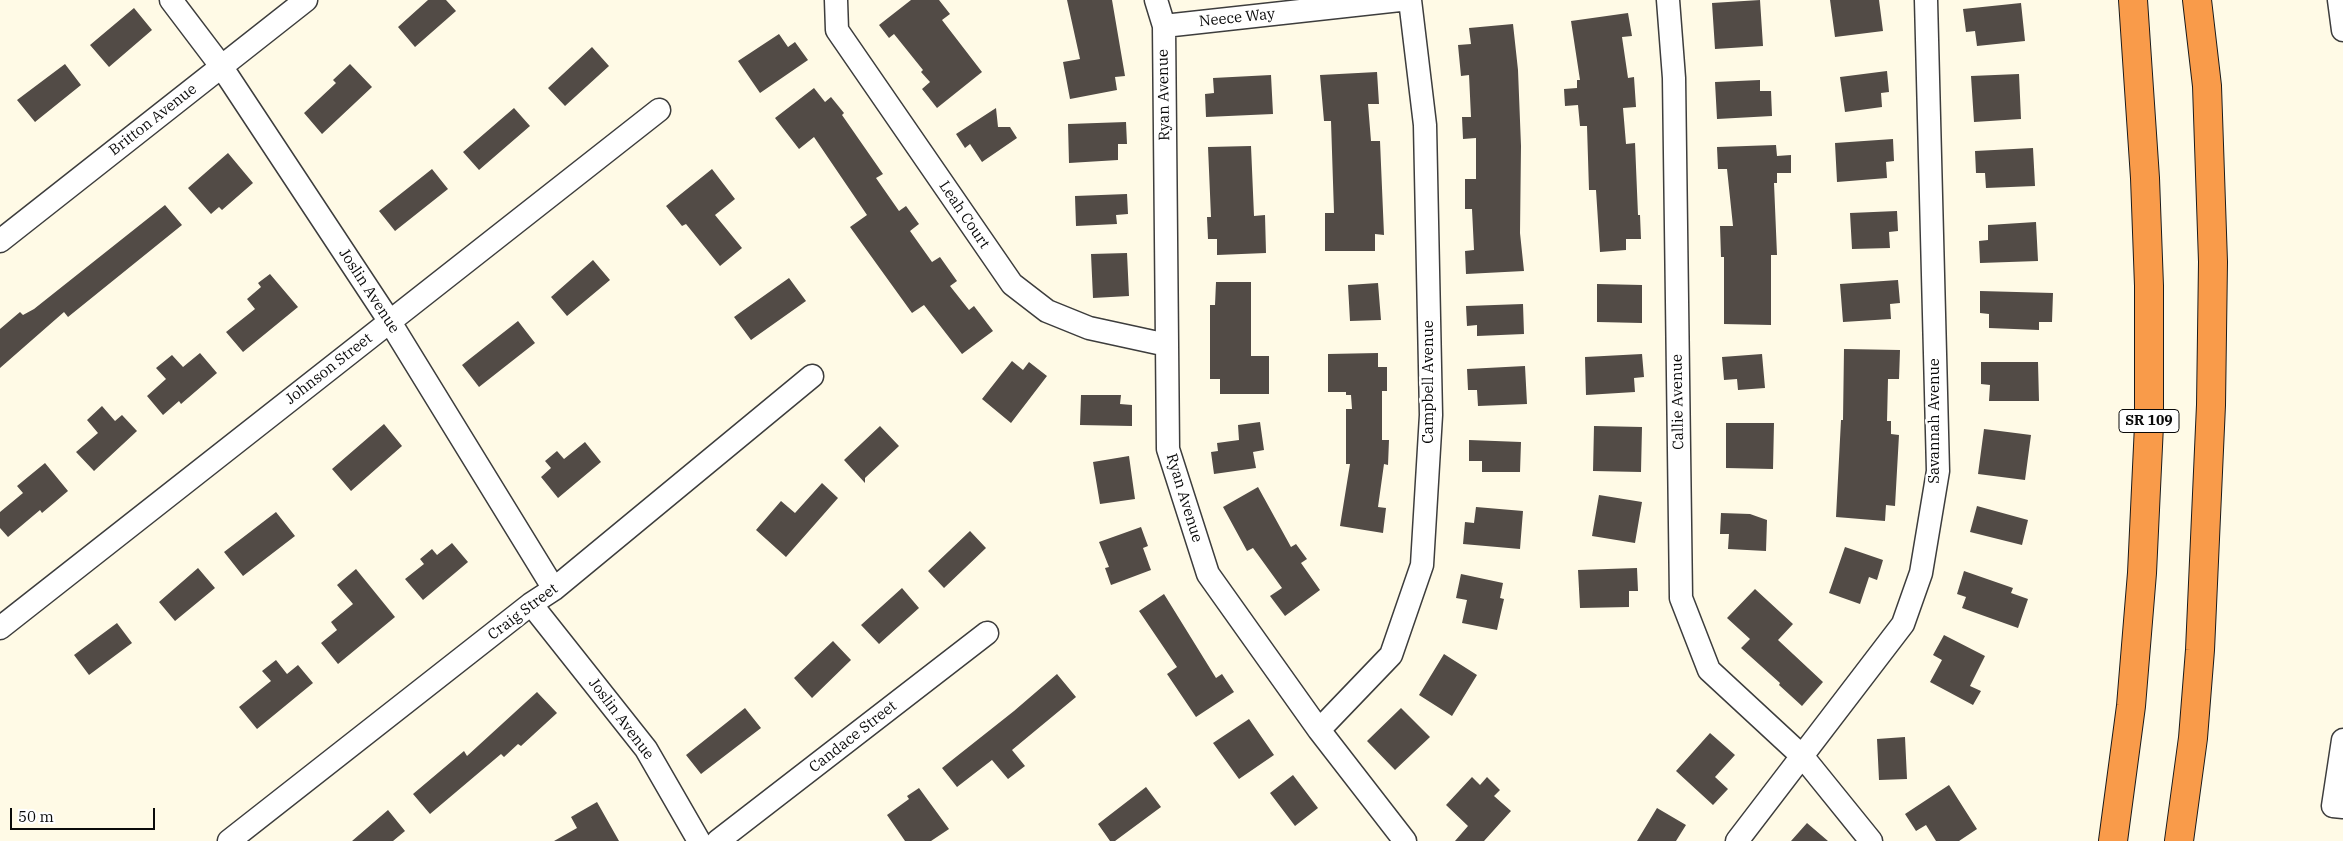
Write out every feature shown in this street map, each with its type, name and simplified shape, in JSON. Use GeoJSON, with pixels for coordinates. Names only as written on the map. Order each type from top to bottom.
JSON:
{"type":"FeatureCollection","features":[{"type":"Feature","properties":{"kind":"highway","name":"SR 109"},"geometry":{"type":"LineString","coordinates":[[2113,841],[2132,697],[2142,573],[2149,425],[2149,286],[2146,178],[2132,0]]}},
{"type":"Feature","properties":{"kind":"highway"},"geometry":{"type":"LineString","coordinates":[[2179,841],[2193,738],[2200,650],[2211,405],[2212,222],[2207,86],[2197,0]]}},
{"type":"Feature","properties":{"kind":"street","name":"Joslin Avenue"},"geometry":{"type":"LineString","coordinates":[[172,0],[221,66],[390,322],[554,589]]}},
{"type":"Feature","properties":{"kind":"street","name":"Britton Avenue"},"geometry":{"type":"LineString","coordinates":[[0,241],[306,0]]}},
{"type":"Feature","properties":{"kind":"street","name":"Leah Court"},"geometry":{"type":"LineString","coordinates":[[836,0],[837,30],[1012,284],[1047,311],[1089,328],[1167,345]]}},
{"type":"Feature","properties":{"kind":"street","name":"Ryan Avenue"},"geometry":{"type":"LineString","coordinates":[[1156,0],[1164,26],[1168,449],[1208,574],[1318,730],[1405,841]]}},
{"type":"Feature","properties":{"kind":"street","name":"Neece Way"},"geometry":{"type":"LineString","coordinates":[[1164,26],[1400,0]]}},
{"type":"Feature","properties":{"kind":"street","name":"Campbell Avenue"},"geometry":{"type":"LineString","coordinates":[[1318,730],[1391,655],[1422,565],[1431,415],[1425,125],[1410,0]]}},
{"type":"Feature","properties":{"kind":"street","name":"Callie Avenue"},"geometry":{"type":"LineString","coordinates":[[1668,0],[1674,78],[1681,598],[1709,670],[1803,757],[1871,841]]}},
{"type":"Feature","properties":{"kind":"street","name":"Savannah Avenue"},"geometry":{"type":"LineString","coordinates":[[1737,841],[1903,624],[1921,573],[1938,471],[1926,0]]}},
{"type":"Feature","properties":{"kind":"street"},"geometry":{"type":"LineString","coordinates":[[2339,0],[2343,30]]}},
{"type":"Feature","properties":{"kind":"street","name":"Johnson Street"},"geometry":{"type":"LineString","coordinates":[[0,628],[659,110]]}},
{"type":"Feature","properties":{"kind":"street","name":"Craig Street"},"geometry":{"type":"LineString","coordinates":[[229,841],[531,604],[554,589],[812,376]]}},
{"type":"Feature","properties":{"kind":"street","name":"Joslin Avenue"},"geometry":{"type":"LineString","coordinates":[[531,604],[646,749],[699,841]]}},
{"type":"Feature","properties":{"kind":"street","name":"Candace Street"},"geometry":{"type":"LineString","coordinates":[[718,841],[987,633]]}},
{"type":"Feature","properties":{"kind":"street"},"geometry":{"type":"LineString","coordinates":[[2343,740],[2333,806],[2343,807]]}},
{"type":"Feature","properties":{"kind":"building"},"geometry":{"type":"Polygon","coordinates":[[[428,0],[446,0],[456,11],[415,47],[398,27],[428,0]]]}},
{"type":"Feature","properties":{"kind":"building"},"geometry":{"type":"Polygon","coordinates":[[[911,0],[939,0],[950,14],[942,20],[982,72],[937,108],[922,89],[930,82],[921,72],[923,70],[894,34],[889,38],[879,25],[911,0]]]}},
{"type":"Feature","properties":{"kind":"building"},"geometry":{"type":"Polygon","coordinates":[[[1067,0],[1112,0],[1125,76],[1115,77],[1117,90],[1070,99],[1063,62],[1080,59],[1067,0]]]}},
{"type":"Feature","properties":{"kind":"building"},"geometry":{"type":"Polygon","coordinates":[[[1760,0],[1763,46],[1715,49],[1712,3],[1760,0]]]}},
{"type":"Feature","properties":{"kind":"building"},"geometry":{"type":"Polygon","coordinates":[[[1830,0],[1879,0],[1883,31],[1835,37],[1830,0]]]}},
{"type":"Feature","properties":{"kind":"building"},"geometry":{"type":"Polygon","coordinates":[[[2021,3],[2025,41],[1977,46],[1975,31],[1966,32],[1963,9],[2021,3]]]}},
{"type":"Feature","properties":{"kind":"building"},"geometry":{"type":"Polygon","coordinates":[[[134,8],[152,30],[109,67],[90,45],[134,8]]]}},
{"type":"Feature","properties":{"kind":"building"},"geometry":{"type":"Polygon","coordinates":[[[1628,13],[1632,36],[1622,37],[1628,78],[1634,77],[1636,107],[1623,108],[1626,144],[1635,143],[1641,239],[1626,239],[1626,250],[1600,252],[1596,190],[1589,190],[1587,126],[1580,126],[1578,105],[1565,106],[1564,89],[1577,88],[1577,80],[1580,80],[1571,21],[1628,13]]]}},
{"type":"Feature","properties":{"kind":"building"},"geometry":{"type":"Polygon","coordinates":[[[1513,24],[1518,70],[1521,146],[1520,233],[1524,271],[1466,274],[1465,251],[1474,250],[1472,209],[1465,209],[1465,179],[1476,179],[1476,138],[1463,139],[1462,117],[1471,117],[1469,75],[1461,76],[1458,45],[1471,44],[1469,28],[1513,24]]]}},
{"type":"Feature","properties":{"kind":"building"},"geometry":{"type":"Polygon","coordinates":[[[779,34],[788,47],[795,42],[808,60],[760,93],[738,61],[779,34]]]}},
{"type":"Feature","properties":{"kind":"building"},"geometry":{"type":"Polygon","coordinates":[[[592,47],[609,66],[565,106],[548,88],[592,47]]]}},
{"type":"Feature","properties":{"kind":"building"},"geometry":{"type":"Polygon","coordinates":[[[65,64],[81,85],[35,122],[17,100],[65,64]]]}},
{"type":"Feature","properties":{"kind":"building"},"geometry":{"type":"Polygon","coordinates":[[[350,64],[372,87],[322,134],[304,113],[336,83],[333,80],[350,64]]]}},
{"type":"Feature","properties":{"kind":"building"},"geometry":{"type":"Polygon","coordinates":[[[1887,71],[1889,92],[1881,93],[1882,107],[1845,112],[1840,77],[1887,71]]]}},
{"type":"Feature","properties":{"kind":"building"},"geometry":{"type":"Polygon","coordinates":[[[1377,72],[1379,104],[1368,104],[1371,141],[1380,141],[1384,235],[1375,234],[1375,251],[1325,251],[1325,213],[1334,213],[1331,121],[1324,121],[1320,75],[1377,72]]]}},
{"type":"Feature","properties":{"kind":"building"},"geometry":{"type":"Polygon","coordinates":[[[2019,74],[2021,119],[1974,122],[1971,76],[2019,74]]]}},
{"type":"Feature","properties":{"kind":"building"},"geometry":{"type":"Polygon","coordinates":[[[1271,75],[1273,114],[1206,117],[1205,94],[1214,93],[1213,78],[1271,75]]]}},
{"type":"Feature","properties":{"kind":"building"},"geometry":{"type":"Polygon","coordinates":[[[1760,80],[1760,91],[1771,91],[1772,116],[1717,119],[1715,82],[1760,80]]]}},
{"type":"Feature","properties":{"kind":"building"},"geometry":{"type":"Polygon","coordinates":[[[814,88],[825,102],[831,97],[844,113],[842,115],[883,174],[876,178],[899,211],[906,206],[919,224],[910,231],[932,262],[940,257],[957,281],[950,286],[969,310],[974,306],[993,331],[962,354],[924,305],[912,313],[850,227],[867,215],[814,137],[799,149],[775,118],[814,88]]]}},
{"type":"Feature","properties":{"kind":"building"},"geometry":{"type":"Polygon","coordinates":[[[514,108],[530,126],[479,170],[463,152],[514,108]]]}},
{"type":"Feature","properties":{"kind":"building"},"geometry":{"type":"Polygon","coordinates":[[[996,108],[998,127],[1010,127],[1017,138],[982,162],[970,144],[965,148],[956,134],[996,108]]]}},
{"type":"Feature","properties":{"kind":"building"},"geometry":{"type":"Polygon","coordinates":[[[1126,122],[1127,144],[1118,144],[1118,160],[1069,163],[1068,124],[1126,122]]]}},
{"type":"Feature","properties":{"kind":"building"},"geometry":{"type":"Polygon","coordinates":[[[1893,139],[1894,161],[1886,162],[1887,178],[1837,182],[1835,143],[1893,139]]]}},
{"type":"Feature","properties":{"kind":"building"},"geometry":{"type":"Polygon","coordinates":[[[1776,145],[1777,156],[1791,155],[1791,173],[1777,173],[1777,183],[1774,183],[1777,255],[1771,255],[1771,325],[1724,324],[1724,257],[1721,257],[1720,226],[1733,226],[1727,169],[1718,169],[1717,147],[1776,145]]]}},
{"type":"Feature","properties":{"kind":"building"},"geometry":{"type":"Polygon","coordinates":[[[1251,146],[1254,216],[1265,215],[1266,253],[1217,255],[1217,239],[1208,239],[1207,217],[1211,217],[1208,147],[1251,146]]]}},
{"type":"Feature","properties":{"kind":"building"},"geometry":{"type":"Polygon","coordinates":[[[2033,148],[2035,186],[1986,188],[1985,173],[1976,173],[1975,151],[2033,148]]]}},
{"type":"Feature","properties":{"kind":"building"},"geometry":{"type":"Polygon","coordinates":[[[228,153],[253,183],[222,210],[219,207],[211,214],[188,188],[228,153]]]}},
{"type":"Feature","properties":{"kind":"building"},"geometry":{"type":"Polygon","coordinates":[[[432,169],[448,189],[395,231],[379,211],[432,169]]]}},
{"type":"Feature","properties":{"kind":"building"},"geometry":{"type":"Polygon","coordinates":[[[712,169],[735,199],[715,215],[742,248],[720,266],[686,224],[682,226],[666,206],[712,169]]]}},
{"type":"Feature","properties":{"kind":"building"},"geometry":{"type":"Polygon","coordinates":[[[1127,194],[1128,214],[1116,215],[1117,224],[1076,226],[1075,196],[1127,194]]]}},
{"type":"Feature","properties":{"kind":"building"},"geometry":{"type":"Polygon","coordinates":[[[165,205],[182,225],[68,317],[64,312],[0,368],[0,329],[20,312],[23,315],[34,309],[165,205]]]}},
{"type":"Feature","properties":{"kind":"building"},"geometry":{"type":"Polygon","coordinates":[[[1897,211],[1898,231],[1889,232],[1890,248],[1852,249],[1850,213],[1897,211]]]}},
{"type":"Feature","properties":{"kind":"building"},"geometry":{"type":"Polygon","coordinates":[[[2036,222],[2038,261],[1980,263],[1979,241],[1988,240],[1988,225],[2036,222]]]}},
{"type":"Feature","properties":{"kind":"building"},"geometry":{"type":"Polygon","coordinates":[[[1127,253],[1129,296],[1093,298],[1091,254],[1127,253]]]}},
{"type":"Feature","properties":{"kind":"building"},"geometry":{"type":"Polygon","coordinates":[[[593,260],[610,280],[567,316],[551,297],[593,260]]]}},
{"type":"Feature","properties":{"kind":"building"},"geometry":{"type":"Polygon","coordinates":[[[270,274],[298,307],[243,352],[226,332],[255,309],[247,299],[261,287],[258,283],[270,274]]]}},
{"type":"Feature","properties":{"kind":"building"},"geometry":{"type":"Polygon","coordinates":[[[789,278],[806,301],[751,340],[734,317],[789,278]]]}},
{"type":"Feature","properties":{"kind":"building"},"geometry":{"type":"Polygon","coordinates":[[[1898,280],[1900,303],[1890,304],[1891,319],[1843,322],[1840,284],[1898,280]]]}},
{"type":"Feature","properties":{"kind":"building"},"geometry":{"type":"Polygon","coordinates":[[[1216,282],[1251,282],[1251,356],[1269,356],[1269,394],[1220,394],[1220,379],[1210,379],[1210,305],[1215,305],[1216,282]]]}},
{"type":"Feature","properties":{"kind":"building"},"geometry":{"type":"Polygon","coordinates":[[[1378,283],[1381,320],[1350,321],[1348,285],[1378,283]]]}},
{"type":"Feature","properties":{"kind":"building"},"geometry":{"type":"Polygon","coordinates":[[[1597,284],[1642,285],[1642,323],[1597,322],[1597,284]]]}},
{"type":"Feature","properties":{"kind":"building"},"geometry":{"type":"Polygon","coordinates":[[[1980,291],[2053,293],[2052,322],[2039,322],[2039,330],[1989,328],[1989,314],[1980,313],[1980,291]]]}},
{"type":"Feature","properties":{"kind":"building"},"geometry":{"type":"Polygon","coordinates":[[[1523,304],[1524,334],[1477,336],[1477,325],[1467,326],[1466,306],[1523,304]]]}},
{"type":"Feature","properties":{"kind":"building"},"geometry":{"type":"Polygon","coordinates":[[[518,321],[535,343],[479,387],[462,365],[518,321]]]}},
{"type":"Feature","properties":{"kind":"building"},"geometry":{"type":"Polygon","coordinates":[[[1844,349],[1900,350],[1899,379],[1888,379],[1887,421],[1891,421],[1891,434],[1899,435],[1895,506],[1886,505],[1885,521],[1836,517],[1841,420],[1843,420],[1844,349]]]}},
{"type":"Feature","properties":{"kind":"building"},"geometry":{"type":"Polygon","coordinates":[[[200,353],[217,373],[181,404],[179,401],[163,415],[147,396],[166,379],[156,368],[172,355],[183,367],[200,353]]]}},
{"type":"Feature","properties":{"kind":"building"},"geometry":{"type":"Polygon","coordinates":[[[1378,353],[1378,367],[1387,367],[1387,391],[1382,391],[1382,440],[1389,440],[1388,465],[1384,464],[1378,507],[1386,508],[1383,533],[1340,526],[1350,464],[1346,464],[1346,409],[1352,409],[1351,395],[1346,395],[1346,392],[1328,392],[1328,354],[1378,353]]]}},
{"type":"Feature","properties":{"kind":"building"},"geometry":{"type":"Polygon","coordinates":[[[1642,354],[1644,377],[1634,378],[1635,392],[1586,395],[1585,357],[1642,354]]]}},
{"type":"Feature","properties":{"kind":"building"},"geometry":{"type":"Polygon","coordinates":[[[1762,354],[1765,388],[1738,390],[1737,379],[1724,380],[1722,357],[1762,354]]]}},
{"type":"Feature","properties":{"kind":"building"},"geometry":{"type":"Polygon","coordinates":[[[1012,361],[1023,370],[1029,362],[1047,376],[1011,423],[982,399],[1012,361]]]}},
{"type":"Feature","properties":{"kind":"building"},"geometry":{"type":"Polygon","coordinates":[[[1981,362],[2038,362],[2039,401],[1989,401],[1990,385],[1981,384],[1981,362]]]}},
{"type":"Feature","properties":{"kind":"building"},"geometry":{"type":"Polygon","coordinates":[[[1525,366],[1527,404],[1478,406],[1477,390],[1468,390],[1467,369],[1525,366]]]}},
{"type":"Feature","properties":{"kind":"building"},"geometry":{"type":"Polygon","coordinates":[[[1081,395],[1121,395],[1120,404],[1132,405],[1132,426],[1080,425],[1081,395]]]}},
{"type":"Feature","properties":{"kind":"building"},"geometry":{"type":"Polygon","coordinates":[[[102,406],[115,421],[122,415],[137,431],[94,471],[76,452],[98,433],[87,420],[102,406]]]}},
{"type":"Feature","properties":{"kind":"building"},"geometry":{"type":"Polygon","coordinates":[[[1260,422],[1264,450],[1253,452],[1256,468],[1214,474],[1211,452],[1218,451],[1217,443],[1239,440],[1238,425],[1260,422]]]}},
{"type":"Feature","properties":{"kind":"building"},"geometry":{"type":"Polygon","coordinates":[[[1726,423],[1774,423],[1773,469],[1726,468],[1726,423]]]}},
{"type":"Feature","properties":{"kind":"building"},"geometry":{"type":"Polygon","coordinates":[[[384,424],[402,446],[351,491],[332,469],[384,424]]]}},
{"type":"Feature","properties":{"kind":"building"},"geometry":{"type":"Polygon","coordinates":[[[880,426],[899,446],[865,478],[865,483],[844,460],[880,426]]]}},
{"type":"Feature","properties":{"kind":"building"},"geometry":{"type":"Polygon","coordinates":[[[1594,426],[1642,427],[1641,472],[1593,471],[1594,426]]]}},
{"type":"Feature","properties":{"kind":"building"},"geometry":{"type":"Polygon","coordinates":[[[1984,429],[2031,435],[2025,480],[1978,474],[1984,429]]]}},
{"type":"Feature","properties":{"kind":"building"},"geometry":{"type":"Polygon","coordinates":[[[1469,440],[1521,442],[1520,472],[1482,472],[1482,461],[1469,461],[1469,440]]]}},
{"type":"Feature","properties":{"kind":"building"},"geometry":{"type":"Polygon","coordinates":[[[585,442],[601,462],[558,498],[541,477],[551,468],[545,461],[557,451],[564,459],[585,442]]]}},
{"type":"Feature","properties":{"kind":"building"},"geometry":{"type":"Polygon","coordinates":[[[1129,456],[1135,499],[1100,504],[1093,462],[1129,456]]]}},
{"type":"Feature","properties":{"kind":"building"},"geometry":{"type":"Polygon","coordinates":[[[45,463],[68,491],[42,513],[40,510],[8,537],[0,528],[0,512],[23,493],[17,486],[45,463]]]}},
{"type":"Feature","properties":{"kind":"building"},"geometry":{"type":"Polygon","coordinates":[[[822,483],[838,498],[786,557],[756,530],[781,501],[795,513],[822,483]]]}},
{"type":"Feature","properties":{"kind":"building"},"geometry":{"type":"Polygon","coordinates":[[[1258,487],[1291,547],[1296,544],[1307,559],[1301,563],[1320,590],[1285,616],[1270,596],[1282,588],[1253,548],[1247,551],[1223,507],[1258,487]]]}},
{"type":"Feature","properties":{"kind":"building"},"geometry":{"type":"Polygon","coordinates":[[[1599,495],[1642,502],[1635,543],[1592,536],[1599,495]]]}},
{"type":"Feature","properties":{"kind":"building"},"geometry":{"type":"Polygon","coordinates":[[[1977,506],[2028,520],[2022,545],[1970,532],[1977,506]]]}},
{"type":"Feature","properties":{"kind":"building"},"geometry":{"type":"Polygon","coordinates":[[[1476,507],[1523,511],[1520,549],[1463,544],[1465,522],[1474,523],[1476,507]]]}},
{"type":"Feature","properties":{"kind":"building"},"geometry":{"type":"Polygon","coordinates":[[[276,512],[295,536],[243,576],[224,552],[276,512]]]}},
{"type":"Feature","properties":{"kind":"building"},"geometry":{"type":"Polygon","coordinates":[[[1721,513],[1750,514],[1767,520],[1766,551],[1728,549],[1729,534],[1720,534],[1721,513]]]}},
{"type":"Feature","properties":{"kind":"building"},"geometry":{"type":"Polygon","coordinates":[[[1141,527],[1148,546],[1143,548],[1151,570],[1111,585],[1105,568],[1109,567],[1099,542],[1141,527]]]}},
{"type":"Feature","properties":{"kind":"building"},"geometry":{"type":"Polygon","coordinates":[[[970,531],[986,548],[944,588],[928,571],[970,531]]]}},
{"type":"Feature","properties":{"kind":"building"},"geometry":{"type":"Polygon","coordinates":[[[452,543],[468,562],[423,600],[405,579],[424,564],[420,559],[432,549],[437,555],[452,543]]]}},
{"type":"Feature","properties":{"kind":"building"},"geometry":{"type":"Polygon","coordinates":[[[1845,547],[1883,560],[1877,580],[1869,577],[1860,604],[1829,593],[1845,547]]]}},
{"type":"Feature","properties":{"kind":"building"},"geometry":{"type":"Polygon","coordinates":[[[198,568],[215,588],[175,621],[159,602],[198,568]]]}},
{"type":"Feature","properties":{"kind":"building"},"geometry":{"type":"Polygon","coordinates":[[[1637,568],[1638,591],[1629,591],[1629,607],[1580,608],[1578,570],[1637,568]]]}},
{"type":"Feature","properties":{"kind":"building"},"geometry":{"type":"Polygon","coordinates":[[[356,569],[395,617],[338,664],[321,643],[337,630],[331,622],[353,604],[337,585],[356,569]]]}},
{"type":"Feature","properties":{"kind":"building"},"geometry":{"type":"Polygon","coordinates":[[[1964,571],[2013,588],[2011,593],[2028,599],[2018,628],[1962,608],[1966,597],[1957,594],[1964,571]]]}},
{"type":"Feature","properties":{"kind":"building"},"geometry":{"type":"Polygon","coordinates":[[[1461,574],[1503,583],[1500,598],[1504,599],[1497,630],[1462,623],[1467,600],[1456,598],[1461,574]]]}},
{"type":"Feature","properties":{"kind":"building"},"geometry":{"type":"Polygon","coordinates":[[[902,588],[919,608],[879,644],[861,625],[902,588]]]}},
{"type":"Feature","properties":{"kind":"building"},"geometry":{"type":"Polygon","coordinates":[[[1755,589],[1793,624],[1778,640],[1823,682],[1802,706],[1779,685],[1780,683],[1741,648],[1750,639],[1727,618],[1755,589]]]}},
{"type":"Feature","properties":{"kind":"building"},"geometry":{"type":"Polygon","coordinates":[[[1164,594],[1216,678],[1222,674],[1234,692],[1196,717],[1167,674],[1177,667],[1139,611],[1164,594]]]}},
{"type":"Feature","properties":{"kind":"building"},"geometry":{"type":"Polygon","coordinates":[[[117,623],[132,643],[89,675],[74,655],[117,623]]]}},
{"type":"Feature","properties":{"kind":"building"},"geometry":{"type":"Polygon","coordinates":[[[1944,635],[1985,656],[1970,686],[1981,691],[1973,705],[1930,682],[1942,660],[1933,655],[1944,635]]]}},
{"type":"Feature","properties":{"kind":"building"},"geometry":{"type":"Polygon","coordinates":[[[833,641],[851,660],[812,698],[794,678],[833,641]]]}},
{"type":"Feature","properties":{"kind":"building"},"geometry":{"type":"Polygon","coordinates":[[[1444,654],[1477,675],[1452,716],[1419,695],[1444,654]]]}},
{"type":"Feature","properties":{"kind":"building"},"geometry":{"type":"Polygon","coordinates":[[[276,660],[287,674],[298,665],[313,683],[257,729],[239,707],[271,681],[262,671],[276,660]]]}},
{"type":"Feature","properties":{"kind":"building"},"geometry":{"type":"Polygon","coordinates":[[[1057,674],[1076,697],[1012,750],[1025,766],[1008,779],[992,760],[957,787],[942,768],[1057,674]]]}},
{"type":"Feature","properties":{"kind":"building"},"geometry":{"type":"Polygon","coordinates":[[[537,692],[557,713],[521,746],[518,744],[504,757],[501,754],[430,814],[413,794],[464,751],[467,756],[537,692]]]}},
{"type":"Feature","properties":{"kind":"building"},"geometry":{"type":"Polygon","coordinates":[[[745,708],[761,728],[701,774],[686,755],[745,708]]]}},
{"type":"Feature","properties":{"kind":"building"},"geometry":{"type":"Polygon","coordinates":[[[1401,708],[1430,737],[1395,770],[1367,741],[1401,708]]]}},
{"type":"Feature","properties":{"kind":"building"},"geometry":{"type":"Polygon","coordinates":[[[1249,719],[1274,755],[1239,779],[1213,743],[1249,719]]]}},
{"type":"Feature","properties":{"kind":"building"},"geometry":{"type":"Polygon","coordinates":[[[1710,733],[1735,755],[1715,777],[1728,789],[1713,805],[1676,771],[1710,733]]]}},
{"type":"Feature","properties":{"kind":"building"},"geometry":{"type":"Polygon","coordinates":[[[1905,737],[1907,779],[1879,780],[1877,739],[1905,737]]]}},
{"type":"Feature","properties":{"kind":"building"},"geometry":{"type":"Polygon","coordinates":[[[1293,775],[1318,808],[1295,826],[1270,793],[1293,775]]]}},
{"type":"Feature","properties":{"kind":"building"},"geometry":{"type":"Polygon","coordinates":[[[1472,777],[1480,785],[1487,777],[1500,790],[1494,796],[1511,811],[1484,841],[1455,841],[1468,826],[1446,805],[1472,777]]]}},
{"type":"Feature","properties":{"kind":"building"},"geometry":{"type":"Polygon","coordinates":[[[1949,785],[1977,829],[1959,841],[1936,841],[1926,825],[1916,831],[1905,814],[1949,785]]]}},
{"type":"Feature","properties":{"kind":"building"},"geometry":{"type":"Polygon","coordinates":[[[1146,787],[1161,807],[1115,841],[1110,841],[1098,824],[1146,787]]]}},
{"type":"Feature","properties":{"kind":"building"},"geometry":{"type":"Polygon","coordinates":[[[919,788],[949,829],[931,841],[905,841],[887,815],[909,799],[907,796],[919,788]]]}},
{"type":"Feature","properties":{"kind":"building"},"geometry":{"type":"Polygon","coordinates":[[[597,802],[619,841],[554,841],[577,828],[571,817],[597,802]]]}},
{"type":"Feature","properties":{"kind":"building"},"geometry":{"type":"Polygon","coordinates":[[[1657,808],[1686,825],[1676,841],[1637,841],[1657,808]]]}},
{"type":"Feature","properties":{"kind":"building"},"geometry":{"type":"Polygon","coordinates":[[[388,810],[405,831],[393,841],[352,841],[388,810]]]}},
{"type":"Feature","properties":{"kind":"building"},"geometry":{"type":"Polygon","coordinates":[[[1807,823],[1828,841],[1791,841],[1807,823]]]}}]}
